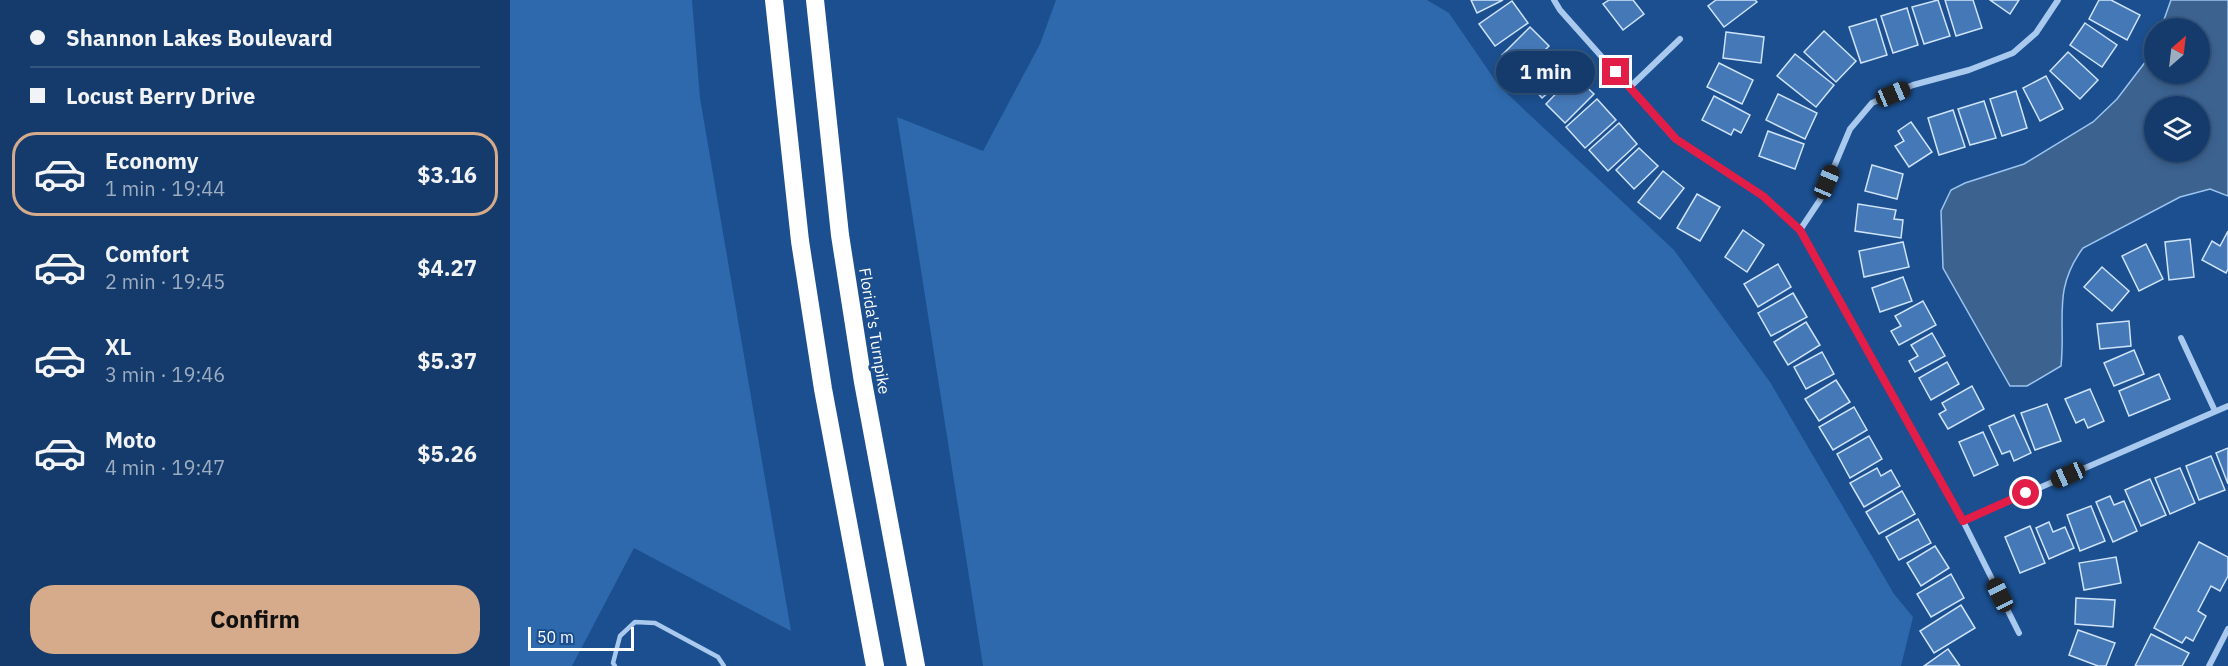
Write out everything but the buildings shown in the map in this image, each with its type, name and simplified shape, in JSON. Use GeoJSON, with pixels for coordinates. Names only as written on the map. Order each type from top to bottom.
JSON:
{"type":"FeatureCollection","features":[{"type":"Feature","properties":{"kind":"highway"},"geometry":{"type":"LineString","coordinates":[[774,0],[800,241],[823,389],[875,666]]}},
{"type":"Feature","properties":{"kind":"highway","name":"Florida's Turnpike"},"geometry":{"type":"LineString","coordinates":[[815,0],[840,235],[863,382],[916,666]]}},
{"type":"Feature","properties":{"kind":"street"},"geometry":{"type":"LineString","coordinates":[[1554,0],[1560,10],[1676,139],[1763,196],[1800,230],[1963,521],[2019,633]]}},
{"type":"Feature","properties":{"kind":"street"},"geometry":{"type":"LineString","coordinates":[[1800,230],[1820,200],[1850,129],[1872,103],[1913,85],[1969,70],[2013,53],[2036,33],[2058,0]]}},
{"type":"Feature","properties":{"kind":"street"},"geometry":{"type":"LineString","coordinates":[[1630,87],[1680,39]]}},
{"type":"Feature","properties":{"kind":"street"},"geometry":{"type":"LineString","coordinates":[[2181,338],[2215,411]]}},
{"type":"Feature","properties":{"kind":"street"},"geometry":{"type":"LineString","coordinates":[[1963,521],[2228,406]]}},
{"type":"Feature","properties":{"kind":"street"},"geometry":{"type":"LineString","coordinates":[[2209,666],[2228,629]]}},
{"type":"Feature","properties":{"kind":"lane"},"geometry":{"type":"LineString","coordinates":[[615,666],[613,663],[620,636],[635,622],[655,623],[718,657],[724,666]]}},
{"type":"Feature","properties":{"kind":"shaded area"},"geometry":{"type":"Polygon","coordinates":[[[510,0],[692,0],[700,98],[791,631],[634,548],[572,666],[510,666],[510,0]]]}},
{"type":"Feature","properties":{"kind":"shaded area"},"geometry":{"type":"Polygon","coordinates":[[[1056,0],[1427,0],[1449,13],[1499,86],[1674,250],[1770,382],[1894,594],[1913,617],[1901,666],[983,666],[897,117],[983,151],[1040,44],[1056,0]]]}},
{"type":"Feature","properties":{"kind":"shaded area"},"geometry":{"type":"Polygon","coordinates":[[[2171,0],[2228,0],[2228,196],[2210,189],[2180,197],[2083,248],[2073,263],[2064,292],[2061,366],[2027,386],[2010,386],[1943,268],[1941,211],[1951,190],[1965,183],[2024,164],[2093,122],[2117,99],[2144,64],[2144,84],[2210,84],[2210,18],[2165,18],[2171,0]]]}},
{"type":"Feature","properties":{"kind":"route"},"geometry":{"type":"LineString","coordinates":[[1616,72],[1676,139],[1763,196],[1800,230],[1963,521],[2026,493]]}}]}
